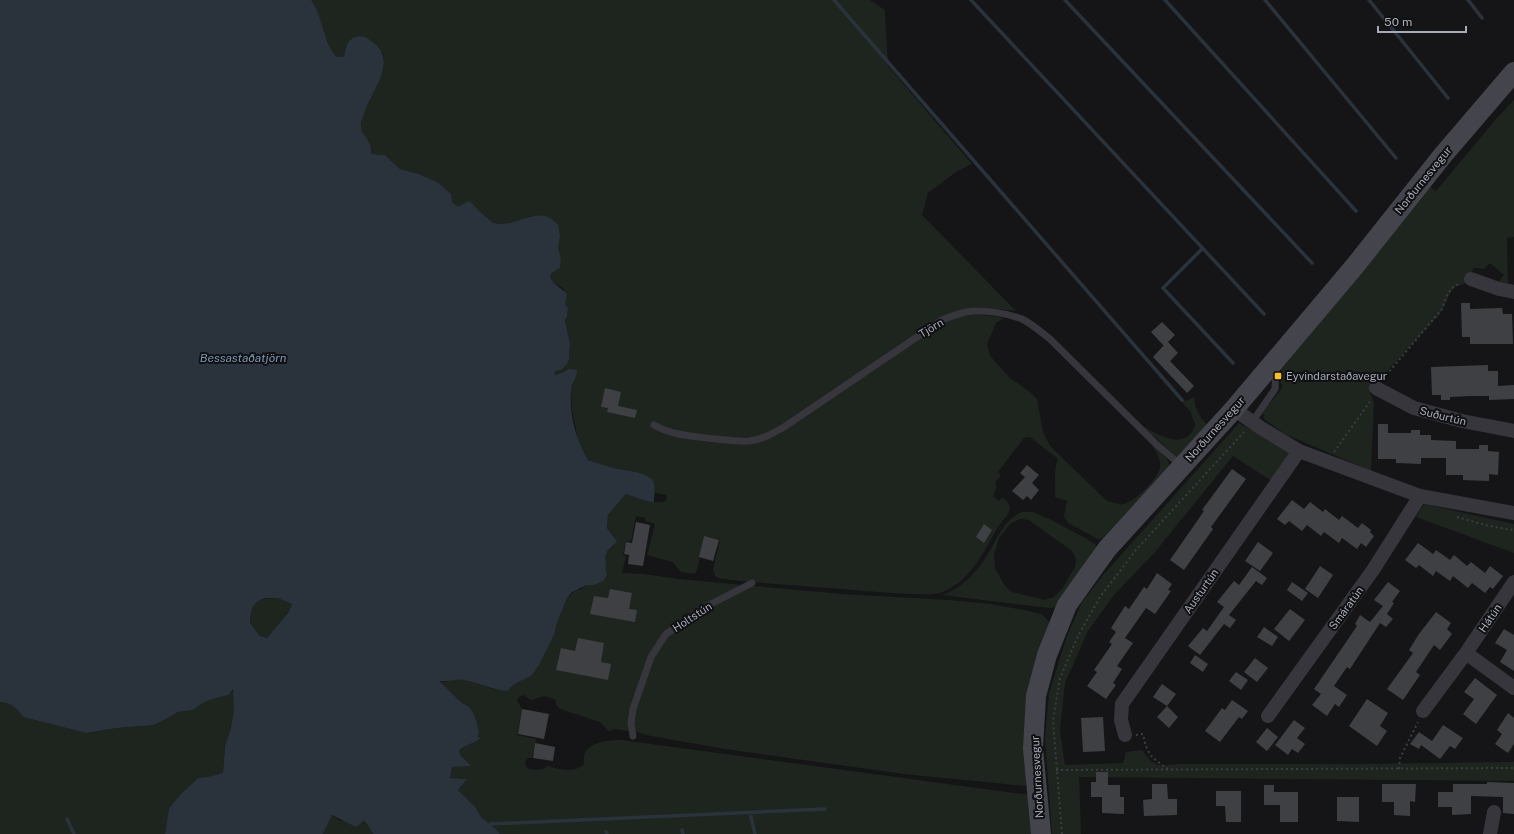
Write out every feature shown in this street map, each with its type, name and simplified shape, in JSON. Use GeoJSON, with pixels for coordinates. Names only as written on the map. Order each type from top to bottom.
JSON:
{"type":"FeatureCollection","features":[{"type":"Feature","properties":{"kind":"street","name":"Norðurnesvegur"},"geometry":{"type":"LineString","coordinates":[[1041,834],[1033,748],[1036,696],[1047,656],[1067,605],[1097,561],[1234,409],[1354,267],[1443,155],[1514,72]]}},
{"type":"Feature","properties":{"kind":"street"},"geometry":{"type":"LineString","coordinates":[[1471,279],[1499,289],[1514,292]]}},
{"type":"Feature","properties":{"kind":"street","name":"Suðurtún"},"geometry":{"type":"LineString","coordinates":[[1376,388],[1414,408],[1462,421],[1514,431]]}},
{"type":"Feature","properties":{"kind":"street"},"geometry":{"type":"LineString","coordinates":[[1234,409],[1299,451],[1420,496],[1514,513]]}},
{"type":"Feature","properties":{"kind":"street","name":"Austurtún"},"geometry":{"type":"LineString","coordinates":[[1125,735],[1121,720],[1122,704],[1299,451]]}},
{"type":"Feature","properties":{"kind":"street","name":"Smáratún"},"geometry":{"type":"LineString","coordinates":[[1268,716],[1373,570],[1420,496]]}},
{"type":"Feature","properties":{"kind":"street","name":"Hátún"},"geometry":{"type":"LineString","coordinates":[[1423,711],[1466,653],[1514,582]]}},
{"type":"Feature","properties":{"kind":"street"},"geometry":{"type":"LineString","coordinates":[[1466,653],[1514,688]]}},
{"type":"Feature","properties":{"kind":"street"},"geometry":{"type":"LineString","coordinates":[[1490,834],[1494,812]]}},
{"type":"Feature","properties":{"kind":"lane","name":"Tjörn"},"geometry":{"type":"LineString","coordinates":[[654,425],[674,433],[715,439],[750,441],[767,437],[942,320],[966,312],[984,312],[1022,319],[1035,327],[1050,339],[1157,445],[1182,467]]}},
{"type":"Feature","properties":{"kind":"lane"},"geometry":{"type":"LineString","coordinates":[[1252,422],[1275,388],[1276,359]]}},
{"type":"Feature","properties":{"kind":"lane","name":"Holtstún"},"geometry":{"type":"LineString","coordinates":[[634,736],[631,723],[633,709],[651,657],[666,634],[709,605],[752,583]]}},
{"type":"Feature","properties":{"kind":"path"},"geometry":{"type":"LineString","coordinates":[[1327,461],[1370,401],[1376,388],[1442,309],[1447,295],[1453,286],[1471,279]]}},
{"type":"Feature","properties":{"kind":"path"},"geometry":{"type":"LineString","coordinates":[[1062,834],[1053,721],[1060,678],[1078,636],[1100,597],[1136,550],[1252,422]]}},
{"type":"Feature","properties":{"kind":"path"},"geometry":{"type":"LineString","coordinates":[[1399,769],[1400,758],[1423,711]]}},
{"type":"Feature","properties":{"kind":"path"},"geometry":{"type":"LineString","coordinates":[[1125,735],[1143,734],[1146,749],[1151,758],[1168,770]]}},
{"type":"Feature","properties":{"kind":"path"},"geometry":{"type":"LineString","coordinates":[[1056,770],[1514,768]]}},
{"type":"Feature","properties":{"kind":"shaded area"},"geometry":{"type":"Polygon","coordinates":[[[0,0],[870,0],[885,10],[888,66],[972,164],[956,172],[928,193],[922,215],[1016,311],[981,307],[953,312],[933,322],[767,434],[753,437],[716,440],[756,442],[949,319],[969,315],[983,315],[1004,318],[996,323],[987,344],[990,356],[1010,378],[1030,392],[1037,399],[1043,432],[1050,446],[1106,500],[1117,504],[1124,504],[1134,499],[1151,483],[1159,472],[1160,467],[1160,461],[1152,445],[1167,459],[1170,466],[1103,538],[1098,539],[1068,523],[1064,516],[1067,501],[1055,497],[1055,473],[1058,459],[1030,437],[1024,438],[998,472],[1001,475],[995,483],[997,487],[993,496],[999,501],[1002,497],[1007,501],[1010,509],[1007,516],[998,527],[982,555],[970,572],[954,586],[937,594],[887,593],[718,578],[715,576],[713,569],[720,540],[704,536],[695,574],[681,572],[673,562],[647,555],[655,524],[646,521],[645,518],[636,516],[631,541],[626,541],[623,555],[626,556],[622,573],[842,594],[992,604],[1043,615],[1051,624],[1030,784],[1026,786],[904,774],[725,749],[636,732],[615,729],[609,731],[600,722],[560,709],[556,705],[556,700],[545,696],[531,700],[523,695],[519,697],[517,700],[522,709],[517,735],[536,739],[532,758],[527,758],[525,763],[527,768],[535,770],[540,770],[547,766],[566,770],[576,769],[584,764],[586,751],[590,747],[602,742],[621,740],[1030,795],[1039,834],[500,834],[481,817],[476,808],[458,790],[467,779],[450,778],[452,767],[471,766],[461,756],[459,751],[471,744],[477,735],[467,705],[462,703],[438,681],[443,682],[455,679],[466,680],[496,690],[531,676],[554,635],[567,598],[576,590],[580,590],[587,585],[594,585],[605,570],[605,557],[608,550],[614,546],[616,540],[607,528],[608,515],[626,494],[656,502],[666,501],[667,495],[655,493],[654,483],[629,470],[610,468],[588,460],[579,444],[572,411],[571,389],[577,373],[568,369],[554,375],[557,370],[561,370],[569,359],[570,344],[565,320],[567,317],[568,308],[565,304],[564,289],[551,281],[550,277],[552,273],[560,268],[561,258],[558,248],[558,237],[532,216],[506,225],[493,222],[458,208],[437,182],[419,174],[400,169],[385,155],[371,154],[370,143],[365,138],[360,125],[365,108],[376,88],[384,67],[383,53],[346,47],[344,57],[337,57],[331,52],[326,37],[0,0]]]}},
{"type":"Feature","properties":{"kind":"shaded area"},"geometry":{"type":"Polygon","coordinates":[[[1514,100],[1514,237],[1507,238],[1508,287],[1500,284],[1499,281],[1504,275],[1490,263],[1484,269],[1474,268],[1464,284],[1455,287],[1451,292],[1440,314],[1382,377],[1375,379],[1370,392],[1374,403],[1371,471],[1285,434],[1264,419],[1263,412],[1283,387],[1280,381],[1281,368],[1429,186],[1436,191],[1496,119],[1514,100]]]}},
{"type":"Feature","properties":{"kind":"shaded area"},"geometry":{"type":"Polygon","coordinates":[[[1194,397],[1198,412],[1207,425],[1177,457],[1142,426],[1167,438],[1180,440],[1186,438],[1192,432],[1195,424],[1190,411],[1178,398],[1186,401],[1194,397]]]}},
{"type":"Feature","properties":{"kind":"shaded area"},"geometry":{"type":"Polygon","coordinates":[[[1239,423],[1293,453],[1273,482],[1233,456],[1155,552],[1114,595],[1088,631],[1065,683],[1060,731],[1065,765],[1123,763],[1126,752],[1142,750],[1150,760],[1161,765],[1514,762],[1514,781],[1079,777],[1081,834],[1052,834],[1045,739],[1049,693],[1067,636],[1082,602],[1103,575],[1239,423]]]}},
{"type":"Feature","properties":{"kind":"shaded area"},"geometry":{"type":"Polygon","coordinates":[[[1424,504],[1514,524],[1514,553],[1416,517],[1424,504]]]}},
{"type":"Feature","properties":{"kind":"shaded area"},"geometry":{"type":"Polygon","coordinates":[[[1022,512],[1033,512],[1051,520],[1087,539],[1096,545],[1100,552],[1056,607],[1049,608],[942,595],[960,586],[974,573],[980,566],[1003,528],[1017,514],[1022,512]],[[1020,519],[1011,523],[999,538],[994,555],[995,568],[1005,586],[1012,592],[1045,600],[1054,597],[1062,589],[1075,567],[1076,559],[1072,551],[1029,520],[1020,519]]]}},
{"type":"Feature","properties":{"kind":"shaded area"},"geometry":{"type":"Polygon","coordinates":[[[277,598],[292,604],[288,613],[267,638],[260,636],[250,623],[252,610],[256,603],[264,599],[277,598]]]}},
{"type":"Feature","properties":{"kind":"shaded area"},"geometry":{"type":"Polygon","coordinates":[[[234,689],[234,712],[225,746],[223,773],[198,778],[182,793],[169,808],[165,834],[0,834],[0,702],[13,706],[23,717],[86,733],[117,728],[154,725],[178,712],[193,710],[203,703],[229,695],[234,689]]]}},
{"type":"Feature","properties":{"kind":"shaded area"},"geometry":{"type":"Polygon","coordinates":[[[331,815],[341,821],[363,821],[373,834],[323,834],[331,815]]]}},
{"type":"Feature","properties":{"kind":"water","name":"Bessastaðatjörn"},"geometry":{"type":"Polygon","coordinates":[[[0,0],[311,0],[318,14],[329,46],[337,57],[344,57],[349,41],[360,36],[370,40],[379,48],[383,57],[381,77],[366,107],[361,121],[361,128],[369,142],[371,154],[385,155],[400,169],[419,174],[437,182],[451,194],[452,202],[458,207],[469,201],[492,222],[503,224],[512,223],[535,216],[543,216],[558,225],[560,235],[558,248],[561,258],[560,268],[552,273],[550,277],[553,282],[567,294],[565,304],[568,308],[567,317],[565,320],[570,344],[569,359],[567,364],[561,370],[557,370],[554,373],[555,375],[568,369],[577,370],[571,388],[572,418],[580,444],[588,460],[609,467],[639,473],[650,478],[653,481],[655,491],[654,502],[626,494],[608,515],[607,528],[617,542],[608,550],[605,557],[607,575],[603,581],[594,585],[587,585],[572,592],[567,598],[554,635],[539,665],[531,676],[514,684],[507,691],[464,680],[439,681],[472,711],[479,733],[477,736],[480,738],[459,751],[461,756],[471,766],[452,767],[450,778],[467,779],[458,790],[476,808],[481,817],[500,834],[373,834],[364,821],[356,827],[332,815],[323,834],[165,834],[169,808],[182,793],[198,778],[223,773],[225,746],[234,712],[233,689],[229,695],[203,703],[193,710],[178,712],[154,725],[117,728],[86,733],[23,717],[13,706],[0,702],[0,0]],[[277,598],[262,599],[253,607],[250,623],[260,636],[267,638],[288,613],[292,604],[277,598]]]}},
{"type":"Feature","properties":{"kind":"building"},"geometry":{"type":"Polygon","coordinates":[[[1461,303],[1470,303],[1470,309],[1502,308],[1503,314],[1512,314],[1513,344],[1470,344],[1470,337],[1462,337],[1461,303]]]}},
{"type":"Feature","properties":{"kind":"building"},"geometry":{"type":"Polygon","coordinates":[[[1162,322],[1175,335],[1168,342],[1178,353],[1170,361],[1194,386],[1187,393],[1153,357],[1164,346],[1151,332],[1162,322]]]}},
{"type":"Feature","properties":{"kind":"building"},"geometry":{"type":"Polygon","coordinates":[[[1488,365],[1488,371],[1498,371],[1498,386],[1514,385],[1514,399],[1489,400],[1489,396],[1471,396],[1450,397],[1450,400],[1441,400],[1441,395],[1432,395],[1431,367],[1488,365]]]}},
{"type":"Feature","properties":{"kind":"building"},"geometry":{"type":"Polygon","coordinates":[[[605,388],[621,392],[618,406],[637,410],[635,418],[607,412],[608,408],[601,407],[605,388]]]}},
{"type":"Feature","properties":{"kind":"building"},"geometry":{"type":"Polygon","coordinates":[[[1378,424],[1388,424],[1388,433],[1411,433],[1411,430],[1420,430],[1420,435],[1431,435],[1431,440],[1456,441],[1456,449],[1479,449],[1479,445],[1488,445],[1488,451],[1499,452],[1498,475],[1489,474],[1489,481],[1463,480],[1463,475],[1446,475],[1446,458],[1421,458],[1421,464],[1396,463],[1396,459],[1378,459],[1378,424]]]}},
{"type":"Feature","properties":{"kind":"building"},"geometry":{"type":"Polygon","coordinates":[[[1027,465],[1039,475],[1032,483],[1039,490],[1031,500],[1027,496],[1023,500],[1012,491],[1025,477],[1020,473],[1027,465]]]}},
{"type":"Feature","properties":{"kind":"building"},"geometry":{"type":"Polygon","coordinates":[[[1232,469],[1246,479],[1211,527],[1213,529],[1184,570],[1170,560],[1204,511],[1202,510],[1232,469]]]}},
{"type":"Feature","properties":{"kind":"building"},"geometry":{"type":"Polygon","coordinates":[[[1292,500],[1304,509],[1310,502],[1323,512],[1325,509],[1339,520],[1342,516],[1358,528],[1362,523],[1371,530],[1370,532],[1374,536],[1366,547],[1361,543],[1357,549],[1342,538],[1339,543],[1324,532],[1321,536],[1307,525],[1302,531],[1289,521],[1285,525],[1277,519],[1292,500]]]}},
{"type":"Feature","properties":{"kind":"building"},"geometry":{"type":"Polygon","coordinates":[[[636,522],[650,525],[643,566],[628,564],[629,555],[624,554],[626,542],[632,543],[636,522]]]}},
{"type":"Feature","properties":{"kind":"building"},"geometry":{"type":"Polygon","coordinates":[[[984,524],[992,530],[984,543],[976,537],[984,524]]]}},
{"type":"Feature","properties":{"kind":"building"},"geometry":{"type":"Polygon","coordinates":[[[704,536],[719,540],[713,561],[699,557],[704,536]]]}},
{"type":"Feature","properties":{"kind":"building"},"geometry":{"type":"Polygon","coordinates":[[[1258,542],[1273,553],[1260,571],[1245,561],[1258,542]]]}},
{"type":"Feature","properties":{"kind":"building"},"geometry":{"type":"Polygon","coordinates":[[[1418,543],[1433,554],[1436,550],[1450,560],[1454,555],[1467,566],[1471,562],[1485,573],[1490,566],[1503,576],[1493,589],[1490,587],[1485,593],[1472,583],[1468,588],[1453,576],[1450,581],[1436,571],[1433,576],[1419,565],[1416,568],[1405,560],[1418,543]]]}},
{"type":"Feature","properties":{"kind":"building"},"geometry":{"type":"Polygon","coordinates":[[[1320,566],[1333,575],[1318,598],[1305,589],[1320,566]]]}},
{"type":"Feature","properties":{"kind":"building"},"geometry":{"type":"Polygon","coordinates":[[[1252,567],[1267,578],[1262,585],[1256,581],[1229,615],[1236,620],[1230,628],[1224,624],[1200,655],[1188,646],[1203,628],[1207,631],[1224,607],[1217,602],[1234,581],[1239,585],[1252,567]]]}},
{"type":"Feature","properties":{"kind":"building"},"geometry":{"type":"Polygon","coordinates":[[[1157,573],[1172,584],[1168,590],[1171,591],[1155,614],[1146,608],[1125,638],[1133,643],[1117,666],[1122,669],[1113,683],[1116,685],[1106,699],[1087,686],[1097,672],[1094,670],[1112,644],[1109,642],[1116,632],[1111,628],[1125,606],[1129,609],[1144,587],[1147,589],[1157,573]]]}},
{"type":"Feature","properties":{"kind":"building"},"geometry":{"type":"Polygon","coordinates":[[[1292,582],[1308,593],[1302,601],[1287,590],[1292,582]]]}},
{"type":"Feature","properties":{"kind":"building"},"geometry":{"type":"Polygon","coordinates":[[[1388,582],[1400,591],[1392,602],[1394,603],[1387,614],[1393,619],[1386,627],[1380,623],[1350,669],[1347,667],[1334,686],[1347,695],[1339,707],[1335,704],[1327,716],[1312,705],[1321,694],[1314,689],[1357,626],[1355,624],[1360,615],[1370,622],[1383,606],[1374,600],[1388,582]]]}},
{"type":"Feature","properties":{"kind":"building"},"geometry":{"type":"Polygon","coordinates":[[[610,589],[632,593],[629,609],[637,610],[635,622],[590,614],[594,596],[608,598],[610,589]]]}},
{"type":"Feature","properties":{"kind":"building"},"geometry":{"type":"Polygon","coordinates":[[[1290,609],[1305,620],[1289,641],[1274,629],[1290,609]]]}},
{"type":"Feature","properties":{"kind":"building"},"geometry":{"type":"Polygon","coordinates":[[[1436,612],[1451,623],[1447,629],[1452,634],[1440,650],[1434,645],[1416,672],[1420,675],[1403,700],[1387,689],[1413,653],[1409,650],[1436,612]]]}},
{"type":"Feature","properties":{"kind":"building"},"geometry":{"type":"Polygon","coordinates":[[[1264,627],[1278,637],[1272,646],[1257,637],[1264,627]]]}},
{"type":"Feature","properties":{"kind":"building"},"geometry":{"type":"Polygon","coordinates":[[[1504,629],[1514,635],[1514,671],[1500,662],[1507,650],[1495,643],[1504,629]]]}},
{"type":"Feature","properties":{"kind":"building"},"geometry":{"type":"Polygon","coordinates":[[[578,638],[604,643],[601,662],[611,664],[608,680],[556,670],[561,648],[575,651],[578,638]]]}},
{"type":"Feature","properties":{"kind":"building"},"geometry":{"type":"Polygon","coordinates":[[[1195,655],[1208,664],[1203,672],[1190,663],[1195,655]]]}},
{"type":"Feature","properties":{"kind":"building"},"geometry":{"type":"Polygon","coordinates":[[[1255,658],[1268,668],[1257,682],[1244,672],[1255,658]]]}},
{"type":"Feature","properties":{"kind":"building"},"geometry":{"type":"Polygon","coordinates":[[[1236,672],[1248,680],[1241,690],[1229,681],[1236,672]]]}},
{"type":"Feature","properties":{"kind":"building"},"geometry":{"type":"Polygon","coordinates":[[[1475,678],[1497,695],[1476,724],[1463,714],[1474,699],[1464,692],[1475,678]]]}},
{"type":"Feature","properties":{"kind":"building"},"geometry":{"type":"Polygon","coordinates":[[[1162,684],[1176,694],[1167,706],[1153,697],[1162,684]]]}},
{"type":"Feature","properties":{"kind":"building"},"geometry":{"type":"Polygon","coordinates":[[[1367,699],[1388,713],[1380,726],[1387,731],[1377,746],[1349,726],[1367,699]]]}},
{"type":"Feature","properties":{"kind":"building"},"geometry":{"type":"Polygon","coordinates":[[[1232,700],[1248,711],[1242,719],[1239,717],[1220,742],[1205,731],[1222,708],[1225,710],[1232,700]]]}},
{"type":"Feature","properties":{"kind":"building"},"geometry":{"type":"Polygon","coordinates":[[[1167,706],[1178,717],[1169,728],[1157,717],[1167,706]]]}},
{"type":"Feature","properties":{"kind":"building"},"geometry":{"type":"Polygon","coordinates":[[[522,709],[549,714],[544,739],[518,734],[522,709]]]}},
{"type":"Feature","properties":{"kind":"building"},"geometry":{"type":"Polygon","coordinates":[[[1508,713],[1514,718],[1514,744],[1508,753],[1495,744],[1502,734],[1497,730],[1508,713]]]}},
{"type":"Feature","properties":{"kind":"building"},"geometry":{"type":"Polygon","coordinates":[[[1103,717],[1105,751],[1083,752],[1081,718],[1103,717]]]}},
{"type":"Feature","properties":{"kind":"building"},"geometry":{"type":"Polygon","coordinates":[[[1294,720],[1305,728],[1297,738],[1305,744],[1298,753],[1292,749],[1288,755],[1275,745],[1294,720]]]}},
{"type":"Feature","properties":{"kind":"building"},"geometry":{"type":"Polygon","coordinates":[[[1443,725],[1463,738],[1455,749],[1450,746],[1440,759],[1421,745],[1419,749],[1410,744],[1419,732],[1432,741],[1443,725]]]}},
{"type":"Feature","properties":{"kind":"building"},"geometry":{"type":"Polygon","coordinates":[[[1267,728],[1278,737],[1267,751],[1256,742],[1267,728]]]}},
{"type":"Feature","properties":{"kind":"building"},"geometry":{"type":"Polygon","coordinates":[[[535,743],[555,747],[553,761],[533,758],[535,743]]]}},
{"type":"Feature","properties":{"kind":"building"},"geometry":{"type":"Polygon","coordinates":[[[1096,772],[1108,772],[1108,785],[1120,785],[1120,797],[1124,797],[1124,814],[1102,813],[1102,797],[1091,797],[1091,782],[1096,782],[1096,772]]]}},
{"type":"Feature","properties":{"kind":"building"},"geometry":{"type":"Polygon","coordinates":[[[1487,782],[1514,783],[1514,814],[1503,813],[1503,797],[1471,796],[1471,814],[1452,815],[1452,807],[1438,807],[1438,792],[1453,792],[1453,784],[1487,784],[1487,782]]]}},
{"type":"Feature","properties":{"kind":"building"},"geometry":{"type":"Polygon","coordinates":[[[1152,784],[1167,784],[1168,799],[1177,799],[1177,815],[1144,816],[1143,800],[1152,799],[1152,784]]]}},
{"type":"Feature","properties":{"kind":"building"},"geometry":{"type":"Polygon","coordinates":[[[1382,784],[1416,784],[1415,802],[1410,801],[1410,816],[1394,815],[1394,802],[1382,802],[1382,784]]]}},
{"type":"Feature","properties":{"kind":"building"},"geometry":{"type":"Polygon","coordinates":[[[1264,785],[1274,785],[1274,792],[1298,792],[1298,822],[1280,822],[1280,805],[1264,805],[1264,785]]]}},
{"type":"Feature","properties":{"kind":"building"},"geometry":{"type":"Polygon","coordinates":[[[1216,791],[1241,791],[1241,822],[1226,822],[1225,806],[1216,806],[1216,791]]]}},
{"type":"Feature","properties":{"kind":"building"},"geometry":{"type":"Polygon","coordinates":[[[1337,797],[1359,797],[1359,822],[1337,821],[1337,797]]]}},
{"type":"Feature","properties":{"kind":"waterway"},"geometry":{"type":"LineString","coordinates":[[834,0],[1182,400]]}},
{"type":"Feature","properties":{"kind":"waterway"},"geometry":{"type":"LineString","coordinates":[[971,0],[1264,314]]}},
{"type":"Feature","properties":{"kind":"waterway"},"geometry":{"type":"LineString","coordinates":[[1065,0],[1312,263]]}},
{"type":"Feature","properties":{"kind":"waterway"},"geometry":{"type":"LineString","coordinates":[[1165,0],[1356,211]]}},
{"type":"Feature","properties":{"kind":"waterway"},"geometry":{"type":"LineString","coordinates":[[1265,0],[1396,158]]}},
{"type":"Feature","properties":{"kind":"waterway"},"geometry":{"type":"LineString","coordinates":[[1369,0],[1448,98]]}},
{"type":"Feature","properties":{"kind":"waterway"},"geometry":{"type":"LineString","coordinates":[[1468,0],[1482,18]]}},
{"type":"Feature","properties":{"kind":"waterway"},"geometry":{"type":"LineString","coordinates":[[1202,249],[1163,288],[1233,363]]}},
{"type":"Feature","properties":{"kind":"waterway"},"geometry":{"type":"LineString","coordinates":[[490,824],[825,809]]}},
{"type":"Feature","properties":{"kind":"waterway"},"geometry":{"type":"LineString","coordinates":[[750,813],[755,834]]}},
{"type":"Feature","properties":{"kind":"waterway"},"geometry":{"type":"LineString","coordinates":[[67,819],[74,834]]}},
{"type":"Feature","properties":{"kind":"waterway"},"geometry":{"type":"LineString","coordinates":[[682,830],[683,834]]}},
{"type":"Feature","properties":{"kind":"place","name":"Eyvindarstaðavegur"},"geometry":{"type":"Point","coordinates":[1278,376]}}]}
